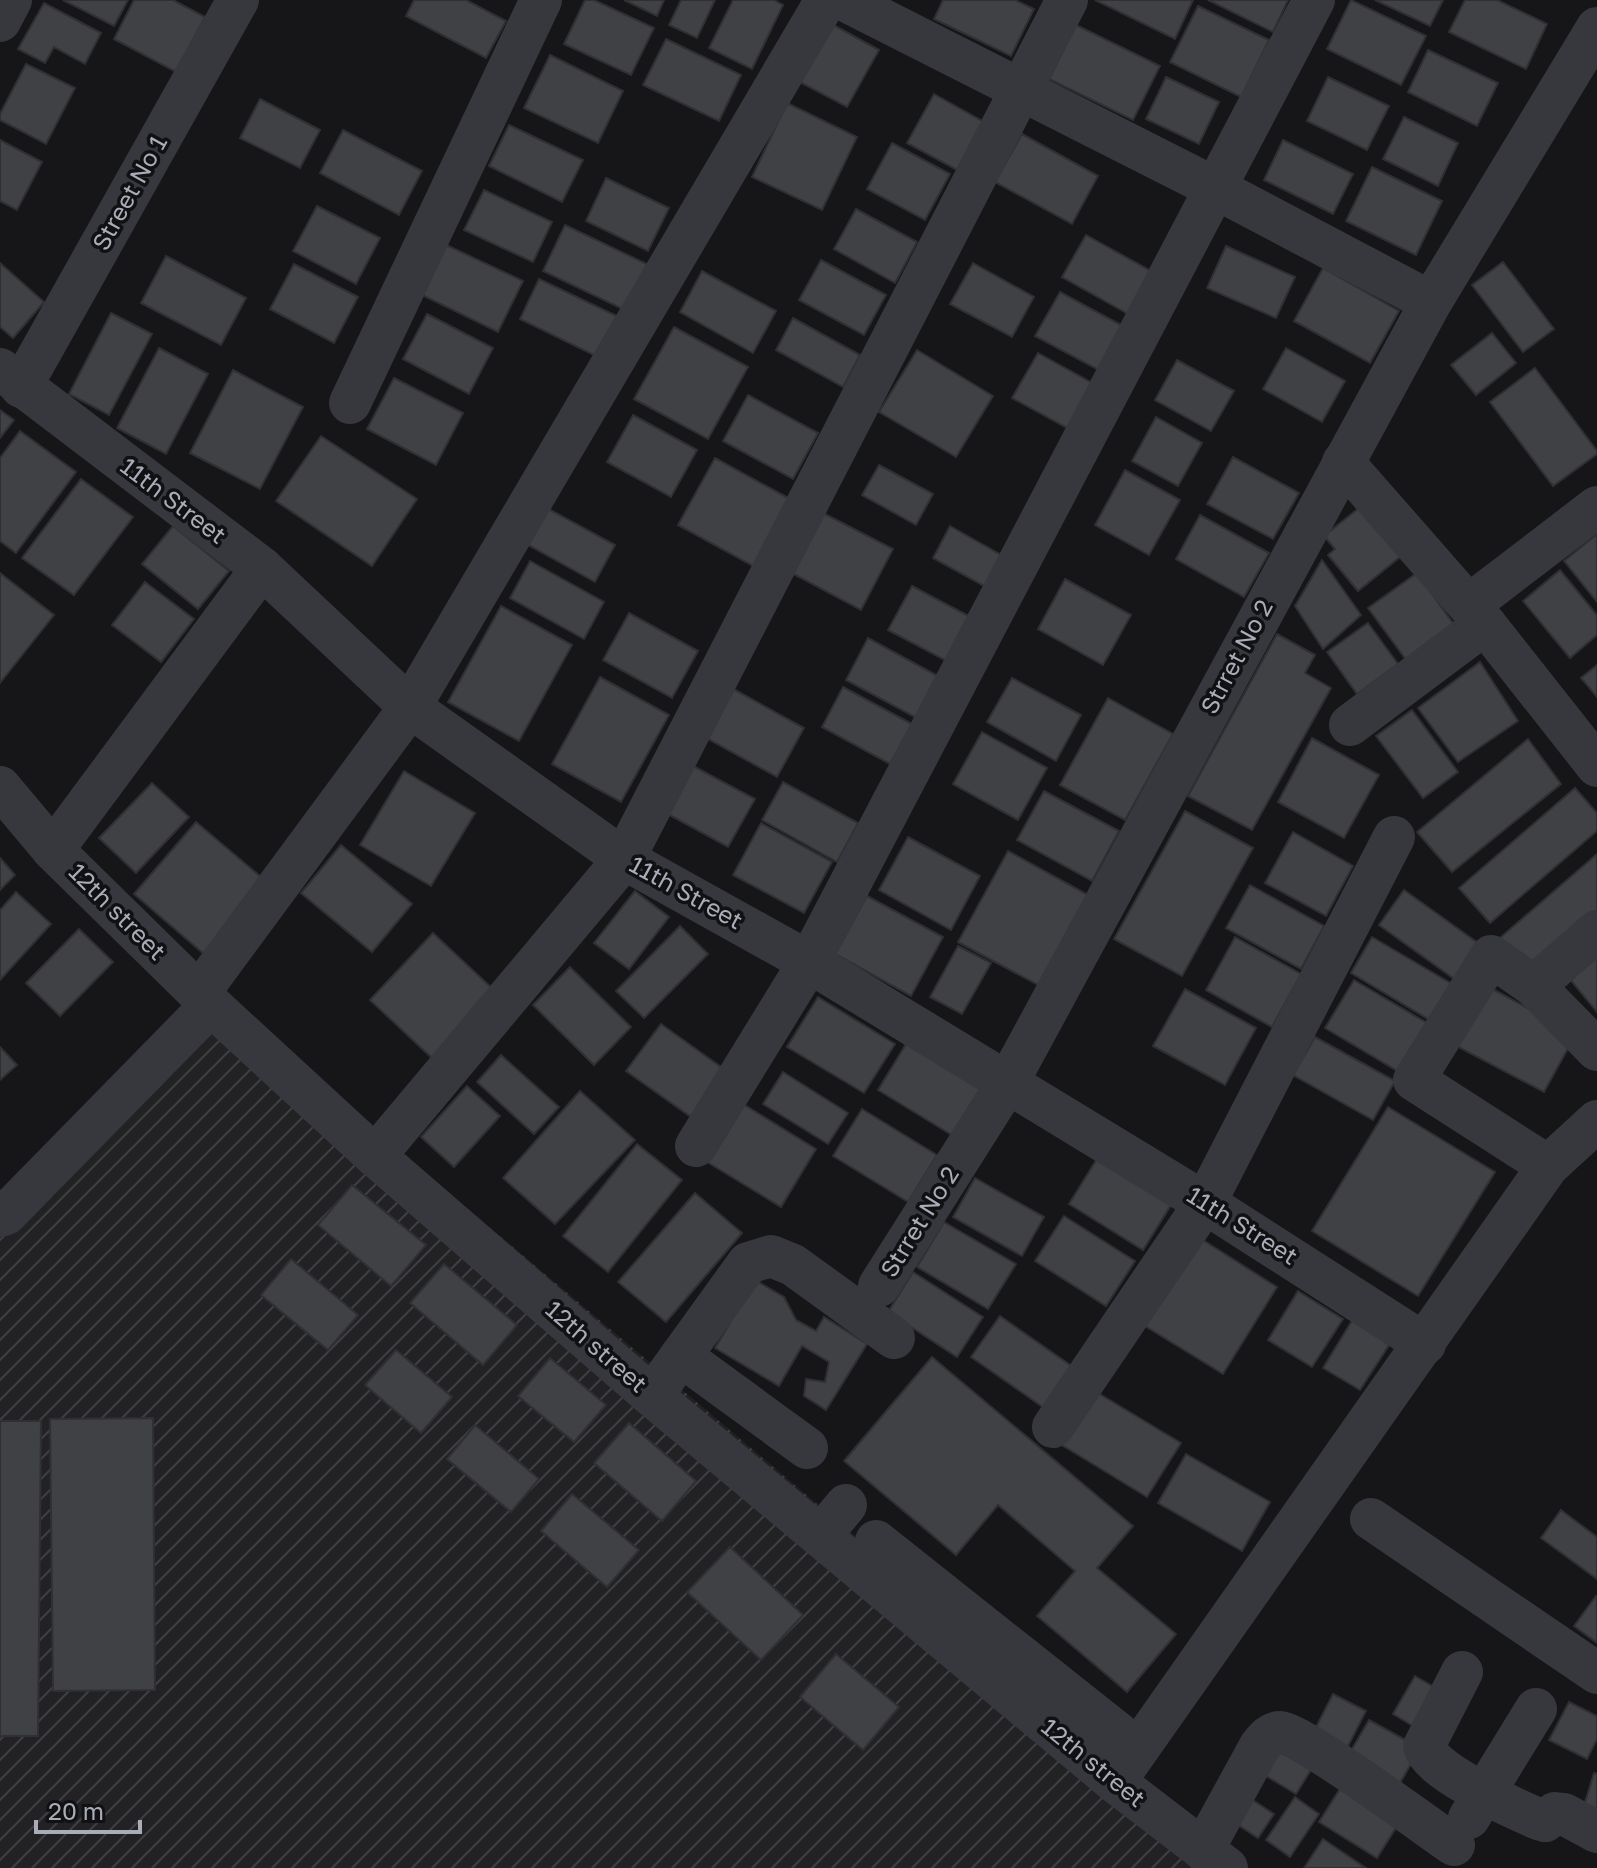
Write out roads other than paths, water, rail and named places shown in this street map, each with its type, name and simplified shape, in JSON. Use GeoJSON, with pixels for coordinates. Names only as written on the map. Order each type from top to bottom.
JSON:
{"type":"FeatureCollection","features":[{"type":"Feature","properties":{"kind":"street"},"geometry":{"type":"LineString","coordinates":[[0,21],[11,0]]}},
{"type":"Feature","properties":{"kind":"street","name":"Street No 1"},"geometry":{"type":"LineString","coordinates":[[11,378],[238,0]]}},
{"type":"Feature","properties":{"kind":"street"},"geometry":{"type":"LineString","coordinates":[[350,403],[541,0]]}},
{"type":"Feature","properties":{"kind":"street"},"geometry":{"type":"LineString","coordinates":[[0,1216],[6,1214],[205,999],[410,707],[826,0]]}},
{"type":"Feature","properties":{"kind":"street"},"geometry":{"type":"LineString","coordinates":[[844,0],[1215,188],[1431,302]]}},
{"type":"Feature","properties":{"kind":"street"},"geometry":{"type":"LineString","coordinates":[[375,1156],[624,859],[1067,0]]}},
{"type":"Feature","properties":{"kind":"street"},"geometry":{"type":"LineString","coordinates":[[696,1146],[809,962],[1314,0]]}},
{"type":"Feature","properties":{"kind":"street","name":"Strret No 2"},"geometry":{"type":"LineString","coordinates":[[879,1286],[1008,1082],[1431,302],[1597,29]]}},
{"type":"Feature","properties":{"kind":"street","name":"11th Street"},"geometry":{"type":"LineString","coordinates":[[11,378],[262,568],[410,707],[624,859],[809,962],[1008,1082],[1425,1344]]}},
{"type":"Feature","properties":{"kind":"street"},"geometry":{"type":"LineString","coordinates":[[1343,462],[1477,614],[1597,766]]}},
{"type":"Feature","properties":{"kind":"street"},"geometry":{"type":"LineString","coordinates":[[1350,725],[1597,507]]}},
{"type":"Feature","properties":{"kind":"street"},"geometry":{"type":"LineString","coordinates":[[53,850],[262,568]]}},
{"type":"Feature","properties":{"kind":"street","name":"12th street"},"geometry":{"type":"LineString","coordinates":[[0,787],[53,850],[205,999],[375,1156],[652,1396],[820,1536],[891,1562],[1126,1766],[1215,1859]]}},
{"type":"Feature","properties":{"kind":"street"},"geometry":{"type":"LineString","coordinates":[[1053,1427],[1205,1203],[1394,837]]}},
{"type":"Feature","properties":{"kind":"street"},"geometry":{"type":"LineString","coordinates":[[1534,986],[1597,931]]}},
{"type":"Feature","properties":{"kind":"street"},"geometry":{"type":"LineString","coordinates":[[1548,1166],[1414,1080],[1491,956],[1534,986],[1597,1050]]}},
{"type":"Feature","properties":{"kind":"street"},"geometry":{"type":"LineString","coordinates":[[1126,1766],[1548,1166],[1597,1121]]}},
{"type":"Feature","properties":{"kind":"street"},"geometry":{"type":"LineString","coordinates":[[652,1396],[748,1263],[771,1256],[793,1265],[894,1338]]}},
{"type":"Feature","properties":{"kind":"street"},"geometry":{"type":"LineString","coordinates":[[681,1356],[807,1448]]}},
{"type":"Feature","properties":{"kind":"street"},"geometry":{"type":"LineString","coordinates":[[820,1536],[846,1505]]}},
{"type":"Feature","properties":{"kind":"street"},"geometry":{"type":"LineString","coordinates":[[1371,1519],[1597,1673]]}},
{"type":"Feature","properties":{"kind":"street"},"geometry":{"type":"LineString","coordinates":[[1462,1672],[1424,1746],[1430,1760],[1482,1793],[1538,1819],[1545,1821],[1555,1813],[1564,1814],[1597,1832]]}},
{"type":"Feature","properties":{"kind":"street"},"geometry":{"type":"LineString","coordinates":[[1215,1859],[1260,1746],[1269,1735],[1277,1732],[1283,1732],[1314,1749],[1448,1857],[1482,1793],[1536,1709]]}}]}
